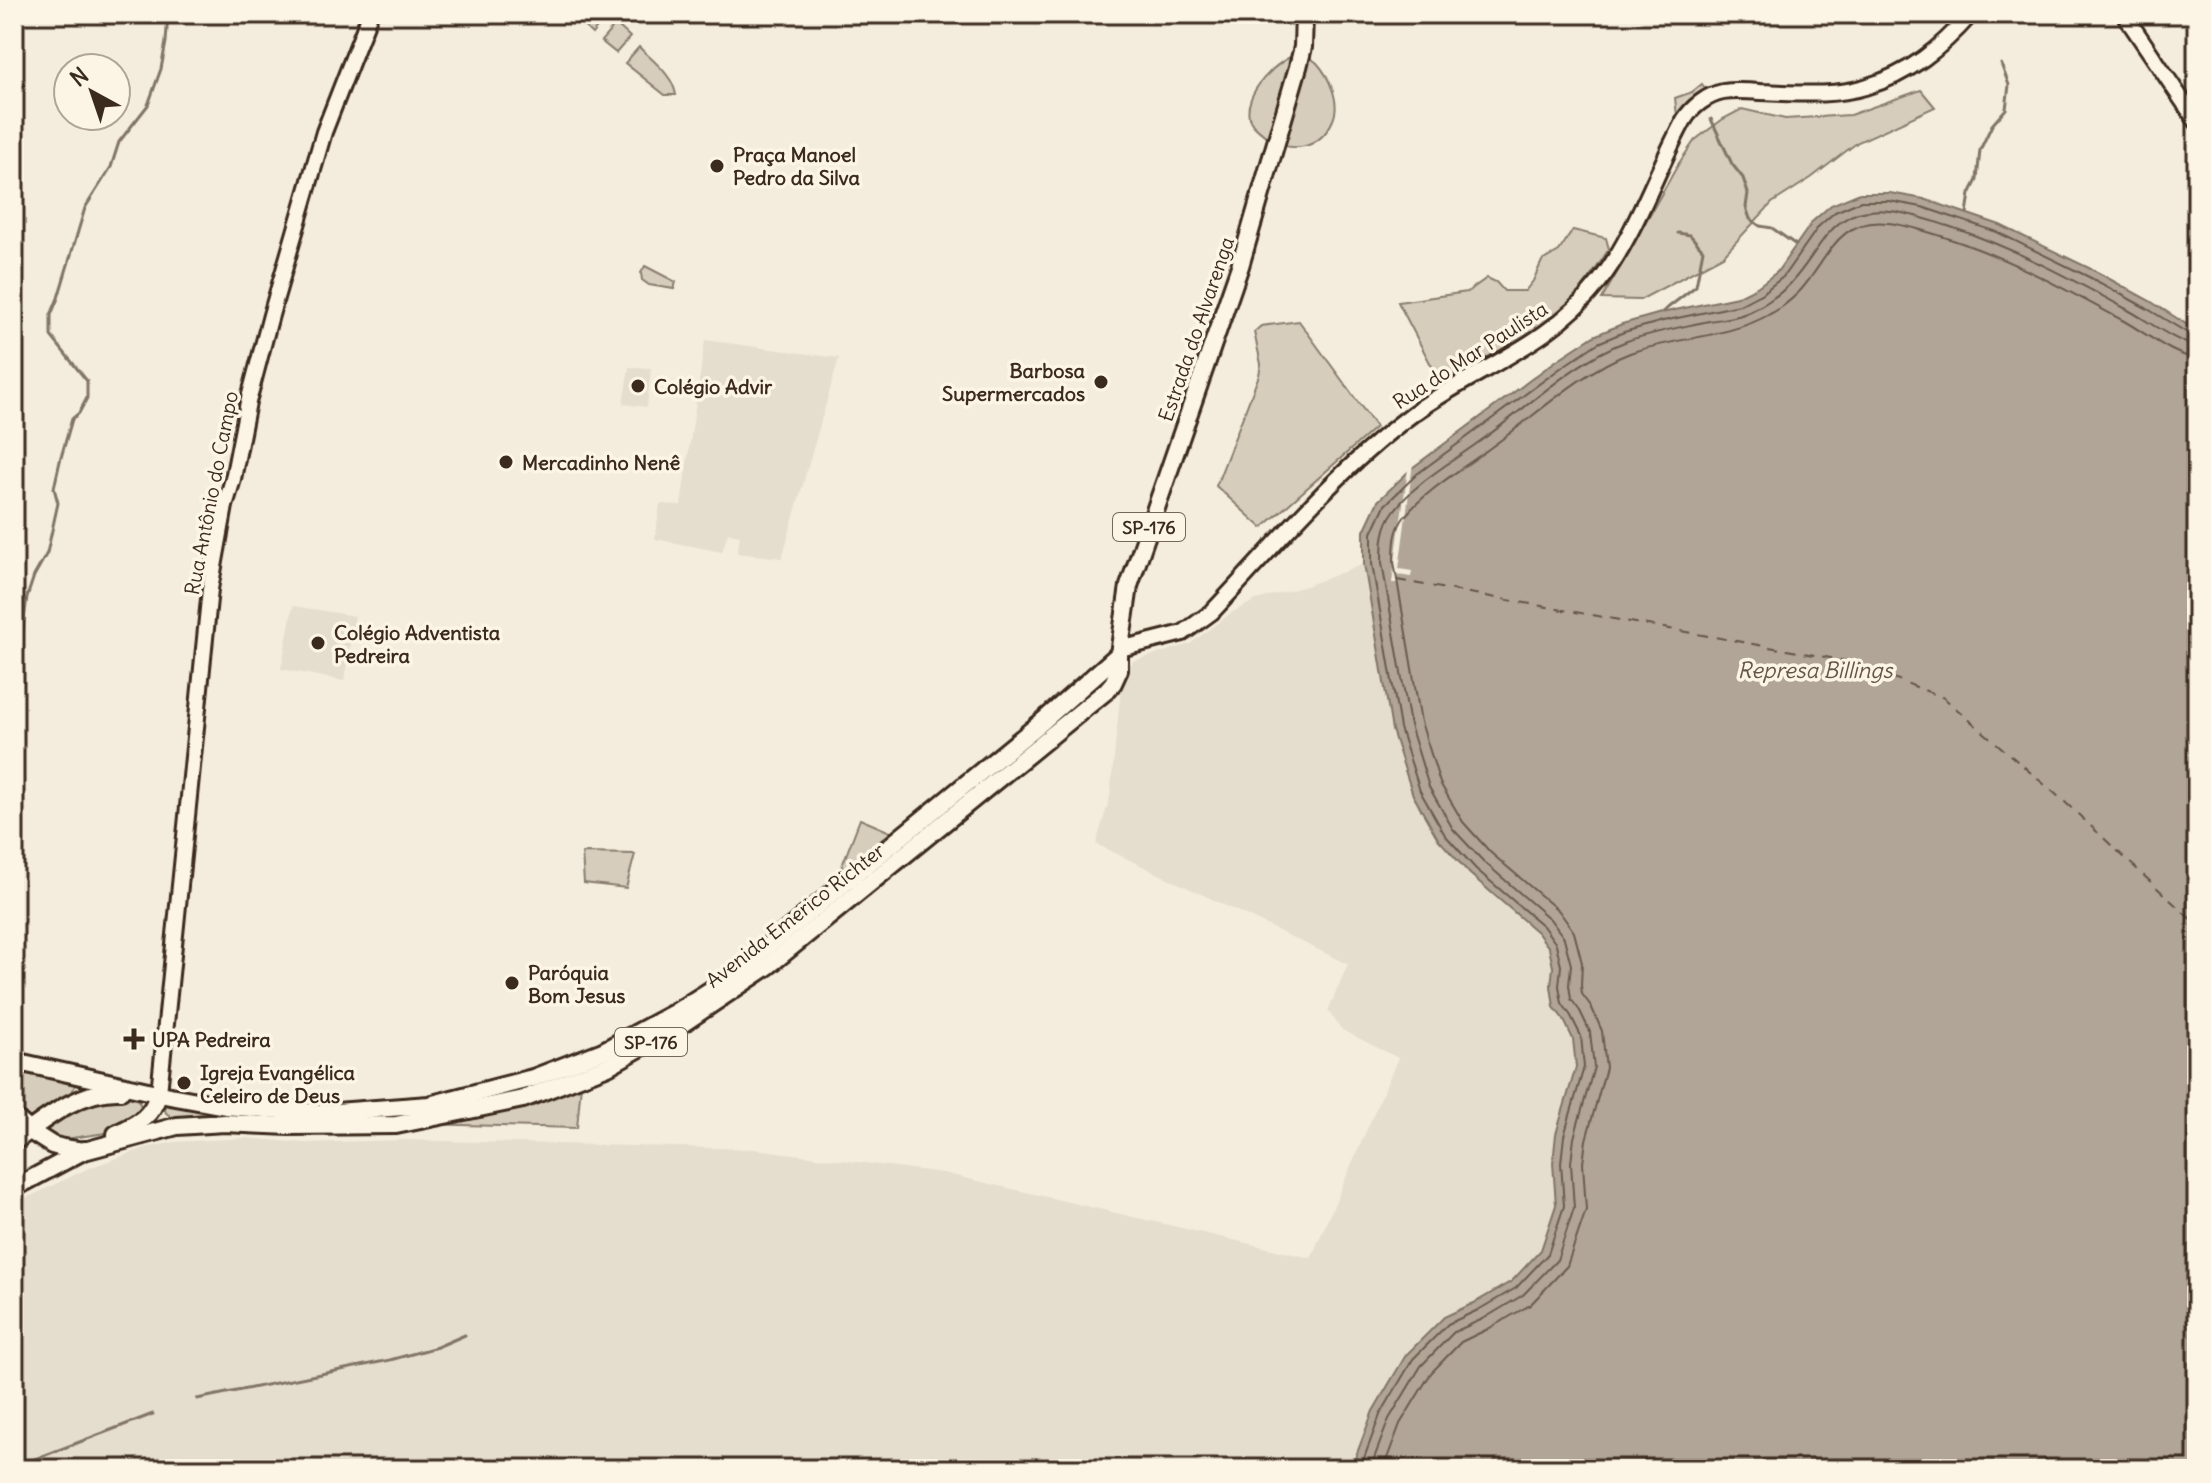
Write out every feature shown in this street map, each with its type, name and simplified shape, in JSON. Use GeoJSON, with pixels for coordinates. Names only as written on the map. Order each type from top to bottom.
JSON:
{"type":"FeatureCollection","features":[{"type":"Feature","properties":{"kind":"main road","name":"Estrada do Alvarenga"},"geometry":{"type":"LineString","coordinates":[[1113,683],[1119,670],[1115,656],[1131,581],[1240,266],[1303,47],[1304,14]]}},
{"type":"Feature","properties":{"kind":"main road","name":"Avenida Emerico Richter"},"geometry":{"type":"LineString","coordinates":[[159,1093],[225,1106],[293,1112],[323,1113],[429,1105],[533,1078],[603,1051],[725,981],[998,758],[1115,656]]}},
{"type":"Feature","properties":{"kind":"main road","name":"Avenida Emerico Richter"},"geometry":{"type":"LineString","coordinates":[[84,1151],[177,1126],[225,1123],[396,1125],[523,1099],[608,1066],[679,1026],[768,966],[1113,683]]}},
{"type":"Feature","properties":{"kind":"main road"},"geometry":{"type":"LineString","coordinates":[[14,1061],[159,1093]]}},
{"type":"Feature","properties":{"kind":"main road"},"geometry":{"type":"LineString","coordinates":[[14,1142],[62,1108],[82,1098],[114,1091],[159,1093]]}},
{"type":"Feature","properties":{"kind":"main road"},"geometry":{"type":"LineString","coordinates":[[14,1188],[140,1122],[155,1106],[159,1093]]}},
{"type":"Feature","properties":{"kind":"main road"},"geometry":{"type":"LineString","coordinates":[[14,1117],[52,1145],[84,1151]]}},
{"type":"Feature","properties":{"kind":"street","name":"Rua Antônio do Campo"},"geometry":{"type":"LineString","coordinates":[[159,1093],[210,589],[225,506],[248,402],[324,132],[370,14]]}},
{"type":"Feature","properties":{"kind":"street","name":"Rua do Mar Paulista"},"geometry":{"type":"LineString","coordinates":[[1115,656],[1183,633],[1212,612],[1373,445],[1410,416],[1533,342],[1569,314],[1598,283],[1618,253],[1684,120],[1698,104],[1722,92],[1838,92],[1876,83],[1913,67],[1933,53],[1971,14]]}},
{"type":"Feature","properties":{"kind":"street"},"geometry":{"type":"LineString","coordinates":[[2124,14],[2197,122]]}},
{"type":"Feature","properties":{"kind":"shaded area"},"geometry":{"type":"Polygon","coordinates":[[[571,14],[604,14],[606,16],[592,34],[571,14]]]}},
{"type":"Feature","properties":{"kind":"shaded area"},"geometry":{"type":"Polygon","coordinates":[[[616,24],[630,37],[616,53],[601,41],[616,24]]]}},
{"type":"Feature","properties":{"kind":"shaded area"},"geometry":{"type":"Polygon","coordinates":[[[639,47],[667,75],[676,95],[665,95],[625,63],[639,47]]]}},
{"type":"Feature","properties":{"kind":"shaded area"},"geometry":{"type":"Polygon","coordinates":[[[1301,53],[1321,68],[1329,82],[1335,113],[1327,130],[1313,143],[1286,146],[1276,143],[1257,129],[1251,123],[1248,110],[1256,89],[1273,69],[1301,53]]]}},
{"type":"Feature","properties":{"kind":"shaded area"},"geometry":{"type":"Polygon","coordinates":[[[1702,84],[1705,93],[1689,103],[1677,116],[1675,98],[1692,92],[1702,84]]]}},
{"type":"Feature","properties":{"kind":"shaded area"},"geometry":{"type":"Polygon","coordinates":[[[1921,90],[1935,107],[1858,142],[1772,203],[1723,256],[1640,300],[1602,299],[1679,163],[1695,140],[1723,119],[1742,109],[1785,119],[1850,115],[1921,90]]]}},
{"type":"Feature","properties":{"kind":"shaded area"},"geometry":{"type":"Polygon","coordinates":[[[1573,230],[1606,238],[1609,249],[1576,295],[1534,330],[1440,382],[1398,302],[1467,292],[1487,278],[1504,291],[1525,291],[1542,261],[1559,251],[1573,230]]]}},
{"type":"Feature","properties":{"kind":"shaded area"},"geometry":{"type":"Polygon","coordinates":[[[645,266],[676,282],[674,289],[649,285],[642,280],[641,273],[645,266]]]}},
{"type":"Feature","properties":{"kind":"shaded area"},"geometry":{"type":"Polygon","coordinates":[[[1299,321],[1376,427],[1262,528],[1216,486],[1259,375],[1261,364],[1254,332],[1261,326],[1299,321]]]}},
{"type":"Feature","properties":{"kind":"shaded area"},"geometry":{"type":"Polygon","coordinates":[[[705,340],[839,358],[782,558],[737,553],[740,536],[728,533],[722,552],[655,539],[660,504],[681,505],[705,340]]]}},
{"type":"Feature","properties":{"kind":"shaded area","name":"Colégio Advir"},"geometry":{"type":"Polygon","coordinates":[[[629,367],[651,368],[647,407],[623,404],[629,367]]]}},
{"type":"Feature","properties":{"kind":"shaded area"},"geometry":{"type":"Polygon","coordinates":[[[1364,564],[1392,730],[1505,905],[1537,932],[1549,948],[1554,1007],[1573,1039],[1576,1067],[1553,1163],[1556,1205],[1541,1250],[1512,1281],[1444,1317],[1373,1411],[1351,1469],[14,1469],[14,1204],[89,1168],[145,1148],[175,1142],[245,1138],[305,1143],[401,1140],[754,1149],[943,1173],[1311,1258],[1398,1058],[1342,1030],[1328,1011],[1348,964],[1096,844],[1110,797],[1122,678],[1133,661],[1190,644],[1231,613],[1256,600],[1306,586],[1364,564]]]}},
{"type":"Feature","properties":{"kind":"shaded area","name":"Colégio Adventista Pedreira"},"geometry":{"type":"Polygon","coordinates":[[[293,606],[355,616],[344,681],[281,669],[293,606]]]}},
{"type":"Feature","properties":{"kind":"shaded area"},"geometry":{"type":"Polygon","coordinates":[[[860,819],[895,834],[835,884],[860,819]]]}},
{"type":"Feature","properties":{"kind":"shaded area"},"geometry":{"type":"Polygon","coordinates":[[[582,853],[635,854],[626,888],[584,883],[582,853]]]}},
{"type":"Feature","properties":{"kind":"shaded area"},"geometry":{"type":"Polygon","coordinates":[[[14,1068],[72,1082],[75,1086],[28,1119],[14,1105],[14,1068]]]}},
{"type":"Feature","properties":{"kind":"shaded area"},"geometry":{"type":"Polygon","coordinates":[[[581,1084],[577,1128],[423,1124],[581,1084]]]}},
{"type":"Feature","properties":{"kind":"shaded area"},"geometry":{"type":"Polygon","coordinates":[[[128,1096],[138,1100],[140,1113],[112,1132],[59,1140],[47,1130],[63,1114],[87,1102],[104,1097],[128,1096]]]}},
{"type":"Feature","properties":{"kind":"shaded area"},"geometry":{"type":"Polygon","coordinates":[[[168,1102],[230,1116],[173,1118],[166,1113],[164,1106],[168,1102]]]}},
{"type":"Feature","properties":{"kind":"water","name":"Represa Billings"},"geometry":{"type":"Polygon","coordinates":[[[1860,193],[1890,193],[1924,199],[2000,225],[2095,271],[2197,331],[2197,1469],[1351,1469],[1373,1411],[1406,1355],[1444,1317],[1512,1281],[1541,1250],[1556,1205],[1553,1163],[1556,1134],[1576,1067],[1573,1039],[1554,1007],[1549,948],[1537,932],[1470,874],[1438,839],[1413,795],[1392,730],[1364,564],[1364,531],[1378,501],[1412,468],[1557,360],[1594,336],[1622,324],[1737,297],[1757,287],[1777,272],[1813,221],[1831,205],[1860,193]]]}},
{"type":"Feature","properties":{"kind":"pier"},"geometry":{"type":"Polygon","coordinates":[[[1413,463],[1399,569],[1412,571],[1411,577],[1398,575],[1397,583],[1392,583],[1408,468],[1413,463]]]}},
{"type":"Feature","properties":{"kind":"waterway"},"geometry":{"type":"LineString","coordinates":[[14,664],[21,643],[27,597],[47,553],[58,503],[54,488],[60,461],[72,419],[87,398],[87,381],[51,336],[51,315],[85,208],[111,167],[119,142],[148,105],[161,69],[168,14]]}},
{"type":"Feature","properties":{"kind":"waterway"},"geometry":{"type":"LineString","coordinates":[[1967,213],[1970,194],[1977,180],[1980,150],[1992,125],[2006,109],[2009,85],[2001,64]]}},
{"type":"Feature","properties":{"kind":"waterway"},"geometry":{"type":"LineString","coordinates":[[1711,119],[1732,164],[1743,178],[1748,193],[1746,207],[1750,219],[1760,226],[1772,228],[1796,245]]}},
{"type":"Feature","properties":{"kind":"waterway"},"geometry":{"type":"LineString","coordinates":[[1661,313],[1696,286],[1703,250],[1690,235],[1678,233]]}},
{"type":"Feature","properties":{"kind":"waterway"},"geometry":{"type":"LineString","coordinates":[[197,1399],[390,1360],[437,1347],[465,1335]]}},
{"type":"Feature","properties":{"kind":"waterway"},"geometry":{"type":"LineString","coordinates":[[14,1467],[153,1414]]}},
{"type":"Feature","properties":{"kind":"ferry route"},"geometry":{"type":"LineString","coordinates":[[1397,580],[1853,662],[1944,698],[2066,803],[2197,925]]}},
{"type":"Feature","properties":{"kind":"place","name":"Praça Manoel Pedro da Silva"},"geometry":{"type":"Point","coordinates":[717,166]}},
{"type":"Feature","properties":{"kind":"place","name":"Barbosa Supermercados"},"geometry":{"type":"Point","coordinates":[1101,382]}},
{"type":"Feature","properties":{"kind":"place","name":"Colégio Advir"},"geometry":{"type":"Point","coordinates":[638,386]}},
{"type":"Feature","properties":{"kind":"place","name":"Mercadinho Nenê"},"geometry":{"type":"Point","coordinates":[506,462]}},
{"type":"Feature","properties":{"kind":"place","name":"Colégio Adventista Pedreira"},"geometry":{"type":"Point","coordinates":[318,643]}},
{"type":"Feature","properties":{"kind":"place","name":"Paróquia Bom Jesus"},"geometry":{"type":"Point","coordinates":[512,983]}},
{"type":"Feature","properties":{"kind":"place","name":"UPA Pedreira"},"geometry":{"type":"Point","coordinates":[134,1039]}},
{"type":"Feature","properties":{"kind":"place","name":"Igreja Evangélica Celeiro de Deus"},"geometry":{"type":"Point","coordinates":[184,1083]}}]}
